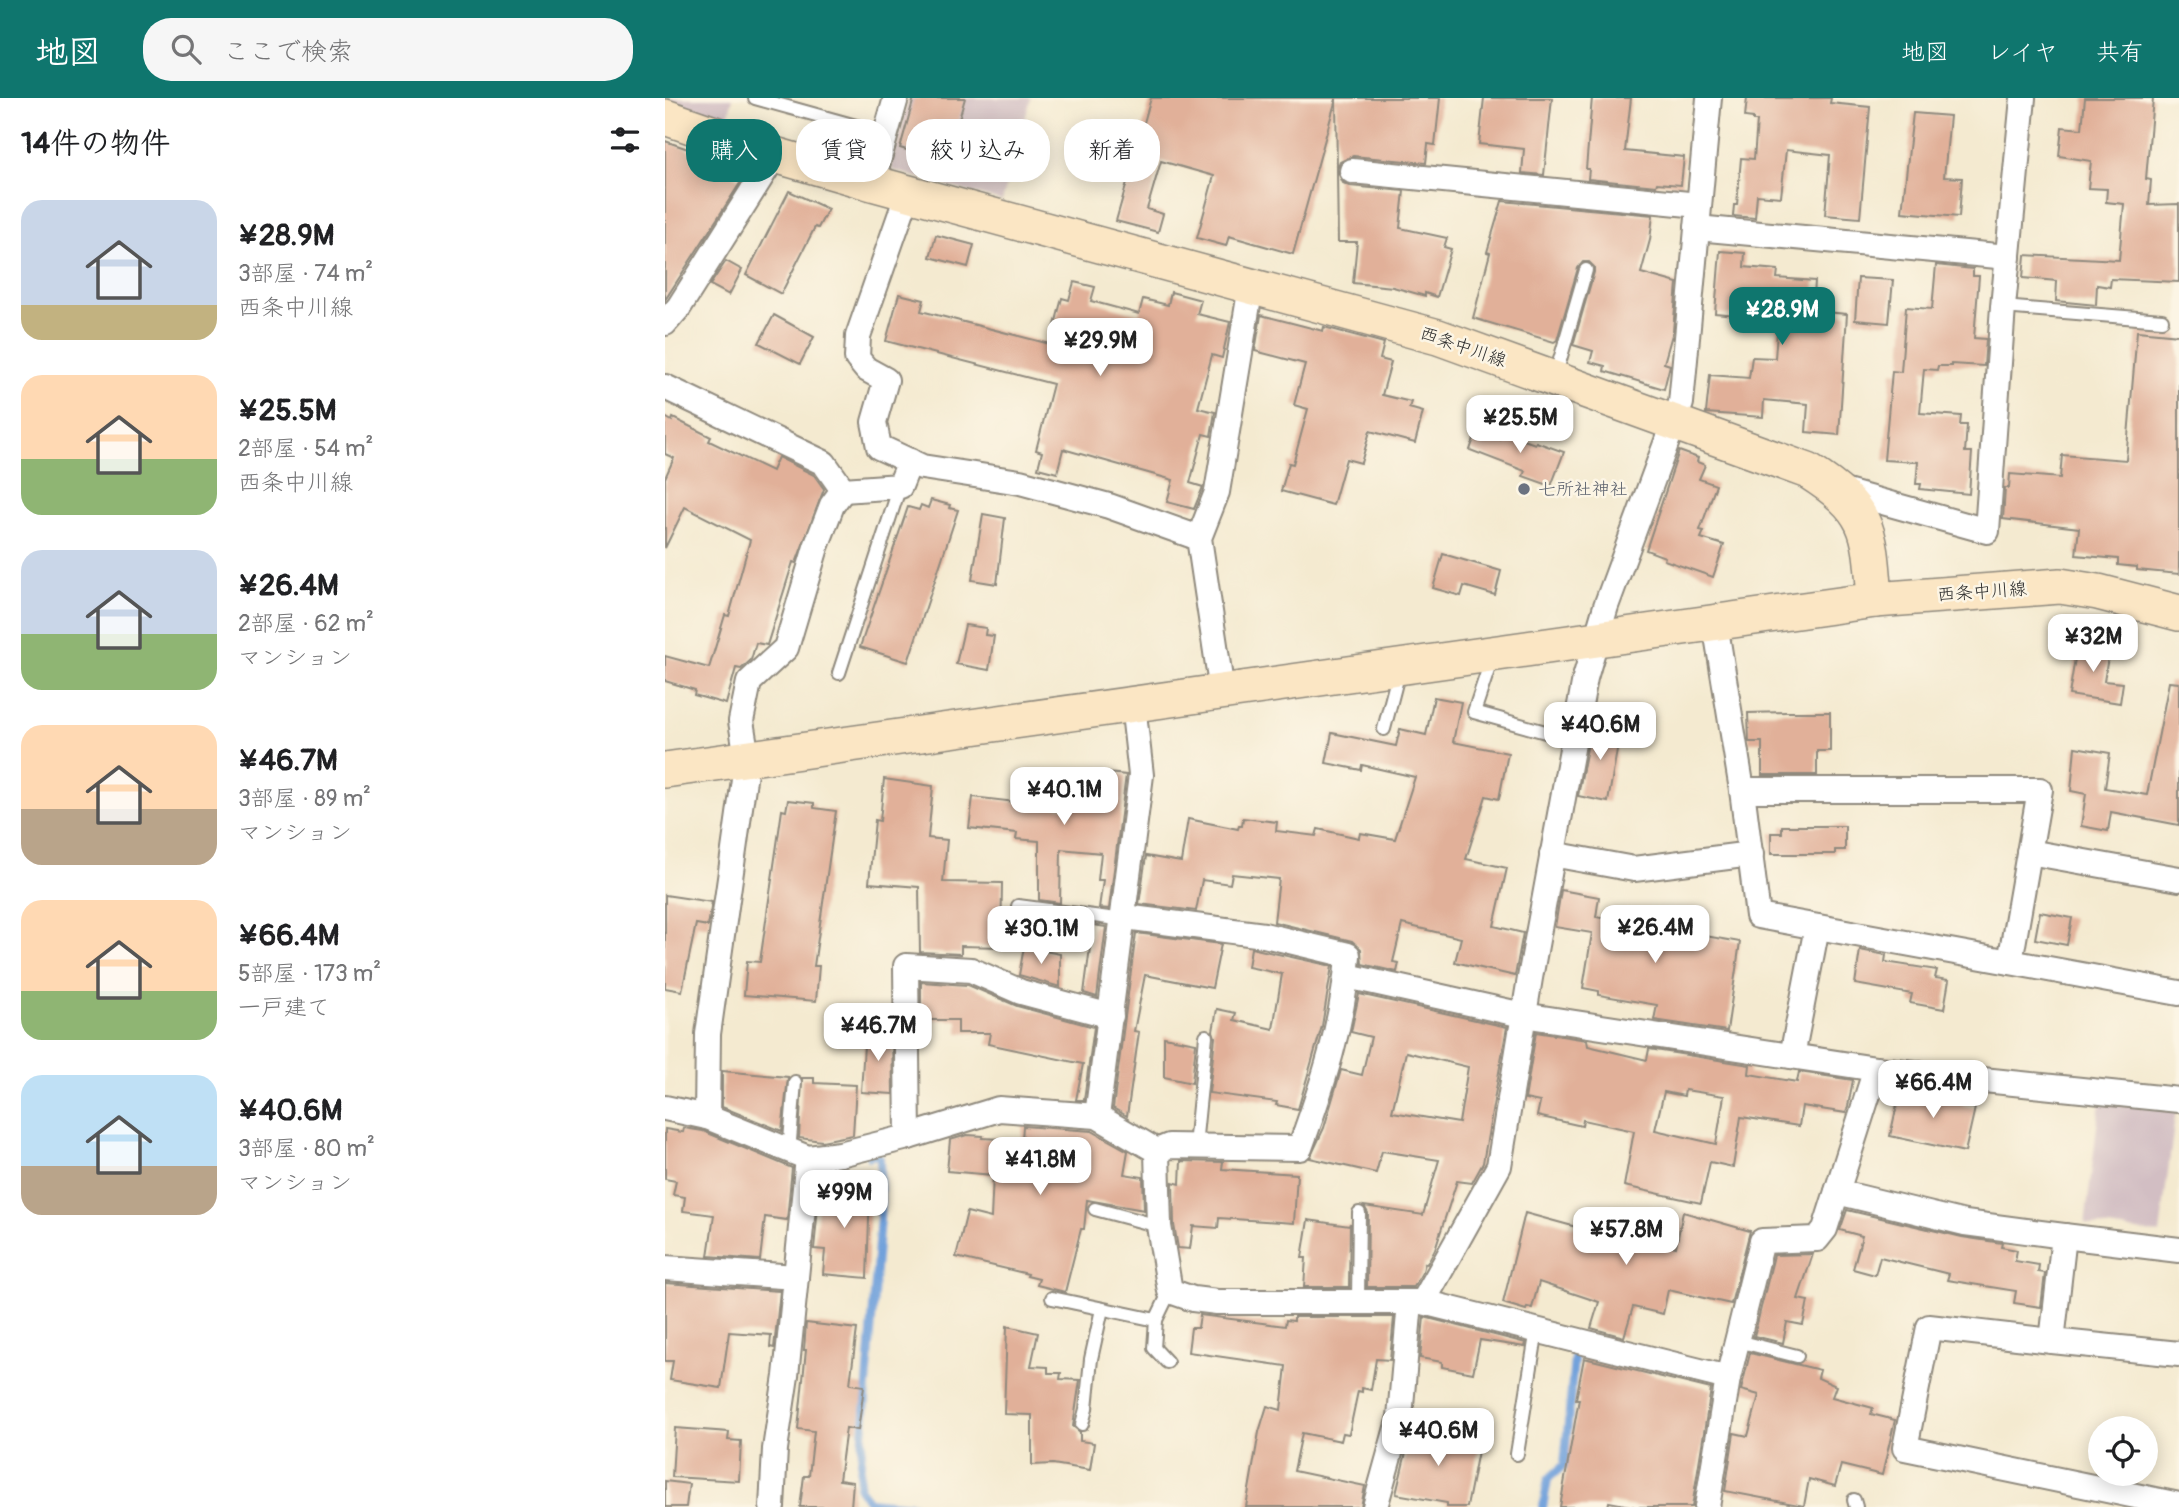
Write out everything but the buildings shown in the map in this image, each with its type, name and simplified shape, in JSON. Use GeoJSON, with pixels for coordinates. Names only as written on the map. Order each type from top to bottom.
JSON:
{"type":"FeatureCollection","features":[{"type":"Feature","properties":{"kind":"main road","name":"西条中川線"},"geometry":{"type":"LineString","coordinates":[[669,115],[686,121]]}},
{"type":"Feature","properties":{"kind":"main road","name":"西条中川線"},"geometry":{"type":"LineString","coordinates":[[782,157],[1438,337],[1808,471],[1836,489],[1861,517],[1871,548],[1875,600],[2060,586],[2098,592],[2179,613]]}},
{"type":"Feature","properties":{"kind":"main road"},"geometry":{"type":"LineString","coordinates":[[665,770],[1875,600]]}},
{"type":"Feature","properties":{"kind":"street"},"geometry":{"type":"LineString","coordinates":[[890,119],[896,98]]}},
{"type":"Feature","properties":{"kind":"street"},"geometry":{"type":"LineString","coordinates":[[1375,1507],[1400,1418],[1416,1302],[1499,1166],[1523,1015],[1585,678],[1607,606],[1681,403],[1709,98]]}},
{"type":"Feature","properties":{"kind":"street"},"geometry":{"type":"LineString","coordinates":[[1836,489],[1987,531],[2003,307],[2023,98]]}},
{"type":"Feature","properties":{"kind":"street"},"geometry":{"type":"LineString","coordinates":[[1352,171],[2008,257]]}},
{"type":"Feature","properties":{"kind":"street"},"geometry":{"type":"LineString","coordinates":[[665,323],[679,307],[758,182]]}},
{"type":"Feature","properties":{"kind":"street"},"geometry":{"type":"LineString","coordinates":[[908,193],[858,336],[857,358],[866,369],[886,380],[874,422],[879,447],[922,467],[1020,482],[1097,502],[1199,538]]}},
{"type":"Feature","properties":{"kind":"street"},"geometry":{"type":"LineString","coordinates":[[1222,692],[1199,538],[1217,492],[1251,286]]}},
{"type":"Feature","properties":{"kind":"street"},"geometry":{"type":"LineString","coordinates":[[665,387],[824,463],[843,490]]}},
{"type":"Feature","properties":{"kind":"street"},"geometry":{"type":"LineString","coordinates":[[707,1117],[708,1034],[747,758],[741,721],[749,682],[786,648],[832,505],[843,490],[899,486],[909,461]]}},
{"type":"Feature","properties":{"kind":"street"},"geometry":{"type":"LineString","coordinates":[[1715,623],[1742,790],[1758,916],[2179,993]]}},
{"type":"Feature","properties":{"kind":"street"},"geometry":{"type":"LineString","coordinates":[[1097,1116],[1142,775],[1133,704]]}},
{"type":"Feature","properties":{"kind":"street"},"geometry":{"type":"LineString","coordinates":[[1742,790],[2040,790],[2010,962]]}},
{"type":"Feature","properties":{"kind":"street"},"geometry":{"type":"LineString","coordinates":[[2029,852],[2179,880]]}},
{"type":"Feature","properties":{"kind":"street"},"geometry":{"type":"LineString","coordinates":[[1552,854],[1634,869],[1751,854]]}},
{"type":"Feature","properties":{"kind":"street"},"geometry":{"type":"LineString","coordinates":[[1124,918],[1264,935],[1348,955],[1347,976],[1324,1083],[1300,1148],[1169,1146],[1157,1151]]}},
{"type":"Feature","properties":{"kind":"street"},"geometry":{"type":"LineString","coordinates":[[1792,1056],[1817,927]]}},
{"type":"Feature","properties":{"kind":"street"},"geometry":{"type":"LineString","coordinates":[[908,1137],[907,966],[971,970],[1021,992],[1111,1016]]}},
{"type":"Feature","properties":{"kind":"street"},"geometry":{"type":"LineString","coordinates":[[1347,976],[1523,1015],[1876,1069],[2179,1100]]}},
{"type":"Feature","properties":{"kind":"street"},"geometry":{"type":"LineString","coordinates":[[1707,1507],[1728,1378],[1762,1241],[1817,1239],[1825,1229],[1876,1069]]}},
{"type":"Feature","properties":{"kind":"street"},"geometry":{"type":"LineString","coordinates":[[665,1108],[707,1117],[798,1155],[840,1154],[908,1137],[999,1109],[1097,1116],[1157,1151]]}},
{"type":"Feature","properties":{"kind":"street"},"geometry":{"type":"LineString","coordinates":[[1157,1151],[1159,1226],[1170,1291],[1193,1299],[1217,1302],[1416,1302],[1537,1329],[1728,1378]]}},
{"type":"Feature","properties":{"kind":"street"},"geometry":{"type":"LineString","coordinates":[[772,1507],[775,1449],[796,1277],[798,1155]]}},
{"type":"Feature","properties":{"kind":"street"},"geometry":{"type":"LineString","coordinates":[[1837,1192],[1965,1223],[2179,1250]]}},
{"type":"Feature","properties":{"kind":"street"},"geometry":{"type":"LineString","coordinates":[[2052,1341],[2064,1236]]}},
{"type":"Feature","properties":{"kind":"street"},"geometry":{"type":"LineString","coordinates":[[665,1268],[796,1277]]}},
{"type":"Feature","properties":{"kind":"street"},"geometry":{"type":"LineString","coordinates":[[2179,1354],[1929,1327],[1905,1448],[2179,1504]]}},
{"type":"Feature","properties":{"kind":"lane"},"geometry":{"type":"LineString","coordinates":[[755,98],[831,119]]}},
{"type":"Feature","properties":{"kind":"lane"},"geometry":{"type":"LineString","coordinates":[[1554,379],[1586,270]]}},
{"type":"Feature","properties":{"kind":"lane"},"geometry":{"type":"LineString","coordinates":[[2003,307],[2162,320]]}},
{"type":"Feature","properties":{"kind":"lane"},"geometry":{"type":"LineString","coordinates":[[839,673],[899,486]]}},
{"type":"Feature","properties":{"kind":"lane"},"geometry":{"type":"LineString","coordinates":[[1493,654],[1474,712],[1574,740]]}},
{"type":"Feature","properties":{"kind":"lane"},"geometry":{"type":"LineString","coordinates":[[1384,729],[1400,667]]}},
{"type":"Feature","properties":{"kind":"lane"},"geometry":{"type":"LineString","coordinates":[[1018,906],[1124,918]]}},
{"type":"Feature","properties":{"kind":"lane"},"geometry":{"type":"LineString","coordinates":[[1195,1146],[1206,1036]]}},
{"type":"Feature","properties":{"kind":"lane"},"geometry":{"type":"LineString","coordinates":[[795,1083],[798,1155]]}},
{"type":"Feature","properties":{"kind":"lane"},"geometry":{"type":"LineString","coordinates":[[1095,1209],[1159,1226]]}},
{"type":"Feature","properties":{"kind":"lane"},"geometry":{"type":"LineString","coordinates":[[1358,1300],[1359,1213]]}},
{"type":"Feature","properties":{"kind":"lane"},"geometry":{"type":"LineString","coordinates":[[1167,1362],[1154,1348],[1156,1320],[1170,1291]]}},
{"type":"Feature","properties":{"kind":"lane"},"geometry":{"type":"LineString","coordinates":[[1052,1298],[1156,1320]]}},
{"type":"Feature","properties":{"kind":"lane"},"geometry":{"type":"LineString","coordinates":[[1082,1424],[1102,1309]]}},
{"type":"Feature","properties":{"kind":"lane"},"geometry":{"type":"LineString","coordinates":[[1517,1454],[1537,1329]]}},
{"type":"Feature","properties":{"kind":"lane"},"geometry":{"type":"LineString","coordinates":[[1738,1341],[1797,1356]]}},
{"type":"Feature","properties":{"kind":"lane"},"geometry":{"type":"LineString","coordinates":[[1400,1418],[1480,1431]]}},
{"type":"Feature","properties":{"kind":"shaded area"},"geometry":{"type":"Polygon","coordinates":[[[665,98],[733,98],[728,119],[712,119],[665,98]]]}},
{"type":"Feature","properties":{"kind":"shaded area"},"geometry":{"type":"Polygon","coordinates":[[[909,98],[1031,98],[1025,119],[906,119],[906,174],[892,170],[909,98]]]}},
{"type":"Feature","properties":{"kind":"shaded area"},"geometry":{"type":"Polygon","coordinates":[[[935,182],[1007,182],[1002,201],[935,182]]]}},
{"type":"Feature","properties":{"kind":"shaded area"},"geometry":{"type":"Polygon","coordinates":[[[2100,1102],[2176,1109],[2160,1234],[2085,1224],[2100,1102]]]}},
{"type":"Feature","properties":{"kind":"waterway"},"geometry":{"type":"LineString","coordinates":[[869,1157],[876,1155],[880,1158],[881,1205],[859,1488],[869,1501],[913,1507]]}},
{"type":"Feature","properties":{"kind":"waterway"},"geometry":{"type":"LineString","coordinates":[[1543,1507],[1548,1479],[1564,1465],[1575,1349]]}},
{"type":"Feature","properties":{"kind":"place","name":"七所社神社"},"geometry":{"type":"Point","coordinates":[1524,489]}}]}
